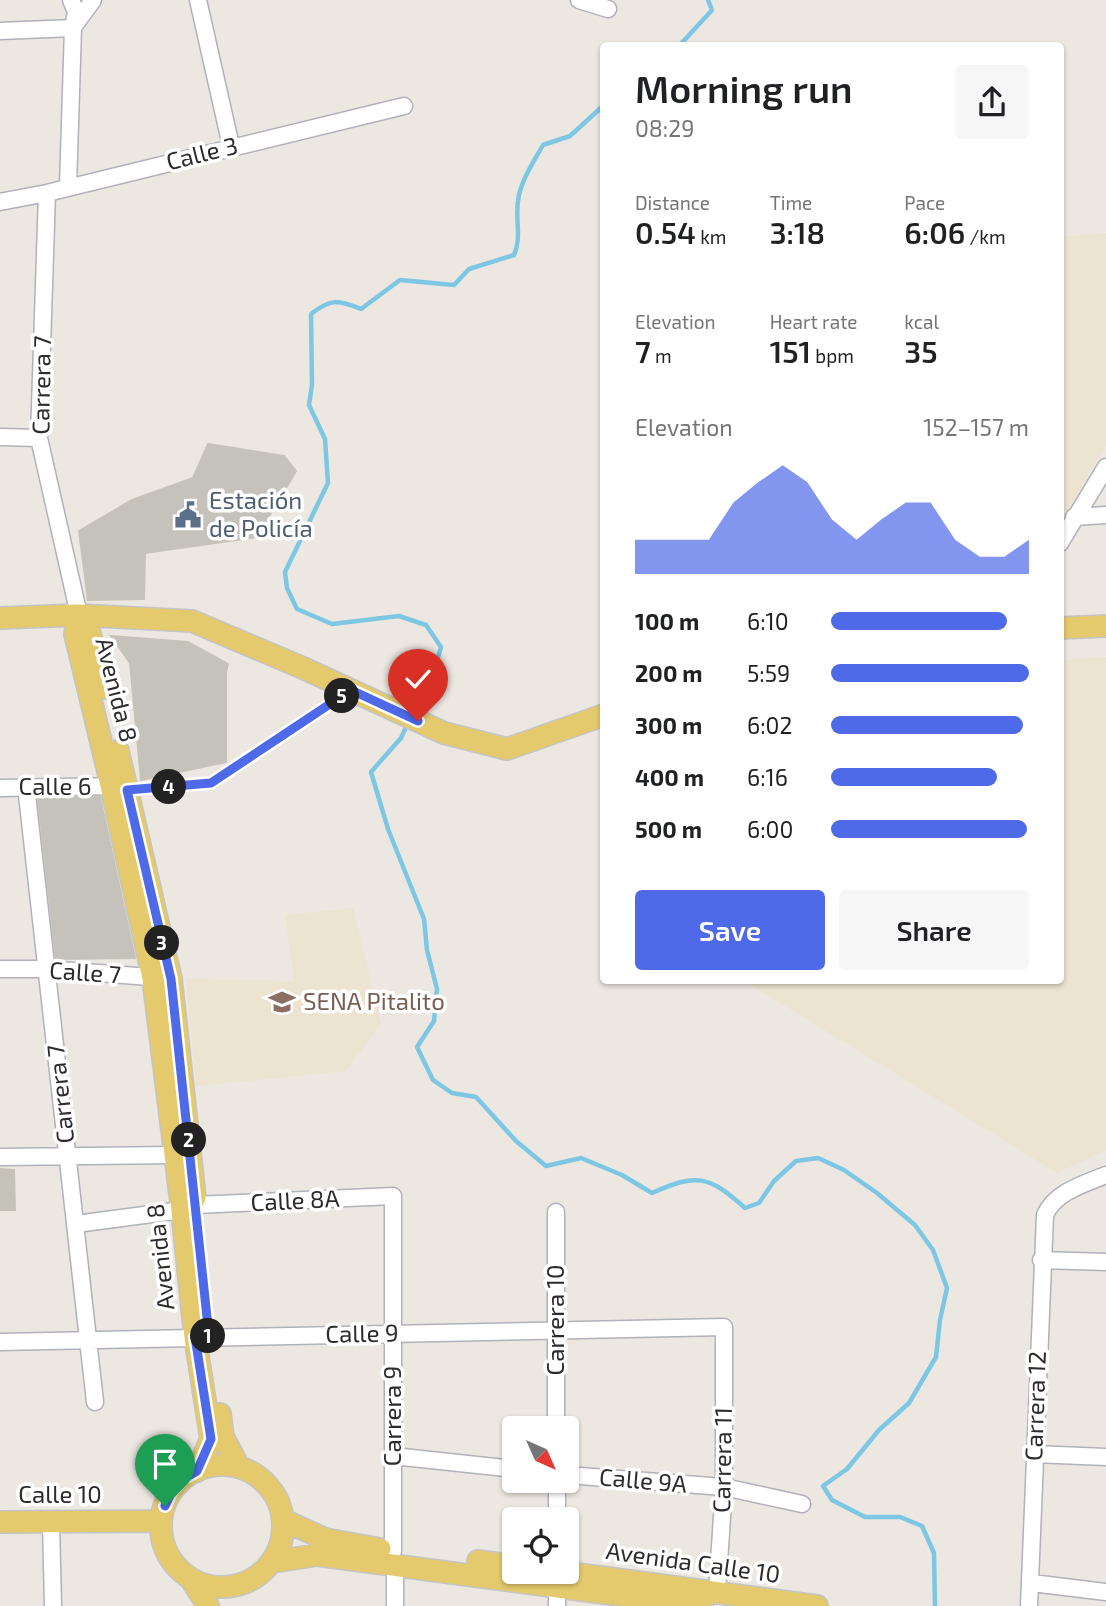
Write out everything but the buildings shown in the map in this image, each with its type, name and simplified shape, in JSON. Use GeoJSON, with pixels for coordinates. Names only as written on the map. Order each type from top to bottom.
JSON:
{"type":"FeatureCollection","features":[{"type":"Feature","properties":{"kind":"main road"},"geometry":{"type":"LineString","coordinates":[[0,618],[79,615],[192,621],[444,733],[507,749],[600,717]]}},
{"type":"Feature","properties":{"kind":"main road","name":"Avenida 8"},"geometry":{"type":"LineString","coordinates":[[79,615],[89,630],[162,978],[189,1208],[211,1439],[197,1471]]}},
{"type":"Feature","properties":{"kind":"main road"},"geometry":{"type":"LineString","coordinates":[[1064,628],[1106,626]]}},
{"type":"Feature","properties":{"kind":"main road","name":"Avenida 8"},"geometry":{"type":"LineString","coordinates":[[162,978],[175,1155],[189,1208]]}},
{"type":"Feature","properties":{"kind":"main road","name":"Avenida 8"},"geometry":{"type":"LineString","coordinates":[[202,1337],[223,1437],[239,1467]]}},
{"type":"Feature","properties":{"kind":"main road"},"geometry":{"type":"LineString","coordinates":[[191,1579],[218,1587],[245,1583],[255,1578],[272,1562],[283,1535],[283,1520],[274,1492],[253,1472],[239,1467],[218,1465],[197,1471],[183,1479],[172,1491],[165,1506],[161,1521],[162,1539],[168,1555],[178,1569],[191,1579],[208,1606]]}},
{"type":"Feature","properties":{"kind":"main road","name":"Avenida Calle 10"},"geometry":{"type":"LineString","coordinates":[[283,1520],[325,1539],[394,1558],[558,1588],[817,1606]]}},
{"type":"Feature","properties":{"kind":"main road","name":"Calle 10"},"geometry":{"type":"LineString","coordinates":[[0,1522],[161,1521]]}},
{"type":"Feature","properties":{"kind":"main road","name":"Avenida Calle 10"},"geometry":{"type":"LineString","coordinates":[[272,1562],[317,1555],[502,1565]]}},
{"type":"Feature","properties":{"kind":"main road"},"geometry":{"type":"LineString","coordinates":[[235,1606],[245,1583]]}},
{"type":"Feature","properties":{"kind":"street"},"geometry":{"type":"LineString","coordinates":[[68,187],[73,28],[76,12],[71,0]]}},
{"type":"Feature","properties":{"kind":"street"},"geometry":{"type":"LineString","coordinates":[[73,28],[93,0]]}},
{"type":"Feature","properties":{"kind":"street"},"geometry":{"type":"LineString","coordinates":[[198,0],[231,146]]}},
{"type":"Feature","properties":{"kind":"street"},"geometry":{"type":"LineString","coordinates":[[579,0],[608,9]]}},
{"type":"Feature","properties":{"kind":"street"},"geometry":{"type":"LineString","coordinates":[[0,31],[73,28]]}},
{"type":"Feature","properties":{"kind":"street","name":"Calle 3"},"geometry":{"type":"LineString","coordinates":[[0,202],[47,193],[404,106]]}},
{"type":"Feature","properties":{"kind":"street","name":"Carrera 7"},"geometry":{"type":"LineString","coordinates":[[47,193],[39,438],[79,615]]}},
{"type":"Feature","properties":{"kind":"street"},"geometry":{"type":"LineString","coordinates":[[0,437],[39,438]]}},
{"type":"Feature","properties":{"kind":"street"},"geometry":{"type":"LineString","coordinates":[[1064,536],[1106,467]]}},
{"type":"Feature","properties":{"kind":"street"},"geometry":{"type":"LineString","coordinates":[[1074,517],[1106,515]]}},
{"type":"Feature","properties":{"kind":"street","name":"Carrera 7"},"geometry":{"type":"LineString","coordinates":[[26,786],[95,1402]]}},
{"type":"Feature","properties":{"kind":"street","name":"Calle 6"},"geometry":{"type":"LineString","coordinates":[[0,788],[121,787]]}},
{"type":"Feature","properties":{"kind":"street","name":"Calle 7"},"geometry":{"type":"LineString","coordinates":[[0,969],[47,969],[162,978]]}},
{"type":"Feature","properties":{"kind":"street"},"geometry":{"type":"LineString","coordinates":[[0,1157],[175,1155]]}},
{"type":"Feature","properties":{"kind":"street","name":"Carrera 12"},"geometry":{"type":"LineString","coordinates":[[1029,1606],[1032,1583],[1041,1260],[1045,1215],[1049,1206],[1069,1191],[1106,1175]]}},
{"type":"Feature","properties":{"kind":"street","name":"Calle 8A"},"geometry":{"type":"LineString","coordinates":[[76,1224],[189,1208],[393,1196]]}},
{"type":"Feature","properties":{"kind":"street","name":"Carrera 9"},"geometry":{"type":"LineString","coordinates":[[393,1196],[395,1606]]}},
{"type":"Feature","properties":{"kind":"street","name":"Carrera 10"},"geometry":{"type":"LineString","coordinates":[[556,1212],[556,1416]]}},
{"type":"Feature","properties":{"kind":"street"},"geometry":{"type":"LineString","coordinates":[[1041,1260],[1106,1262]]}},
{"type":"Feature","properties":{"kind":"street","name":"Calle 9"},"geometry":{"type":"LineString","coordinates":[[0,1342],[724,1327]]}},
{"type":"Feature","properties":{"kind":"street","name":"Carrera 11"},"geometry":{"type":"LineString","coordinates":[[710,1599],[724,1487],[724,1327]]}},
{"type":"Feature","properties":{"kind":"street"},"geometry":{"type":"LineString","coordinates":[[1034,1454],[1106,1457]]}},
{"type":"Feature","properties":{"kind":"street"},"geometry":{"type":"LineString","coordinates":[[393,1456],[502,1468]]}},
{"type":"Feature","properties":{"kind":"street","name":"Calle 9A"},"geometry":{"type":"LineString","coordinates":[[579,1476],[724,1487],[802,1504]]}},
{"type":"Feature","properties":{"kind":"street"},"geometry":{"type":"LineString","coordinates":[[51,1522],[52,1606]]}},
{"type":"Feature","properties":{"kind":"street"},"geometry":{"type":"LineString","coordinates":[[1032,1583],[1106,1592]]}},
{"type":"Feature","properties":{"kind":"path"},"geometry":{"type":"LineString","coordinates":[[121,787],[211,783],[351,690]]}},
{"type":"Feature","properties":{"kind":"shaded area"},"geometry":{"type":"Polygon","coordinates":[[[1106,233],[1106,446],[1064,516],[1064,237],[1106,233]]]}},
{"type":"Feature","properties":{"kind":"shaded area"},"geometry":{"type":"Polygon","coordinates":[[[1106,657],[1106,1150],[1057,1173],[750,984],[1064,984],[1064,660],[1106,657]]]}},
{"type":"Feature","properties":{"kind":"shaded area","name":"SENA Pitalito"},"geometry":{"type":"Polygon","coordinates":[[[353,908],[381,1024],[346,1071],[196,1086],[186,979],[294,981],[285,915],[353,908]]]}},
{"type":"Feature","properties":{"kind":"waterway"},"geometry":{"type":"LineString","coordinates":[[683,42],[712,10],[708,0]]}},
{"type":"Feature","properties":{"kind":"waterway"},"geometry":{"type":"LineString","coordinates":[[413,712],[441,647],[426,625],[399,616],[332,624],[297,609],[287,588],[285,572],[328,483],[325,439],[309,405],[312,385],[311,314],[324,305],[335,302],[361,309],[400,280],[454,285],[469,269],[514,255],[518,242],[517,208],[521,186],[543,145],[570,136],[600,109]]}},
{"type":"Feature","properties":{"kind":"waterway"},"geometry":{"type":"LineString","coordinates":[[408,723],[401,738],[371,772],[388,829],[424,919],[427,950],[437,989],[434,1021],[417,1047],[433,1080],[452,1093],[476,1097],[516,1141],[546,1166],[581,1158],[622,1175],[652,1193],[680,1182],[702,1181],[721,1189],[745,1208],[759,1203],[774,1181],[796,1161],[818,1158],[844,1170],[877,1193],[915,1225],[933,1250],[947,1288],[936,1357],[909,1403],[879,1430],[847,1469],[823,1486],[832,1500],[865,1517],[900,1517],[922,1526],[934,1553],[935,1606]]}},
{"type":"Feature","properties":{"kind":"place","name":"Estación de Policía"},"geometry":{"type":"Point","coordinates":[188,515]}},
{"type":"Feature","properties":{"kind":"place","name":"SENA Pitalito"},"geometry":{"type":"Point","coordinates":[282,1002]}},
{"type":"Feature","properties":{"kind":"route"},"geometry":{"type":"LineString","coordinates":[[165,1506],[172,1491],[183,1479],[197,1471],[211,1439],[195,1337],[209,1336],[171,979],[127,790],[211,783],[351,690],[418,721]]}}]}
